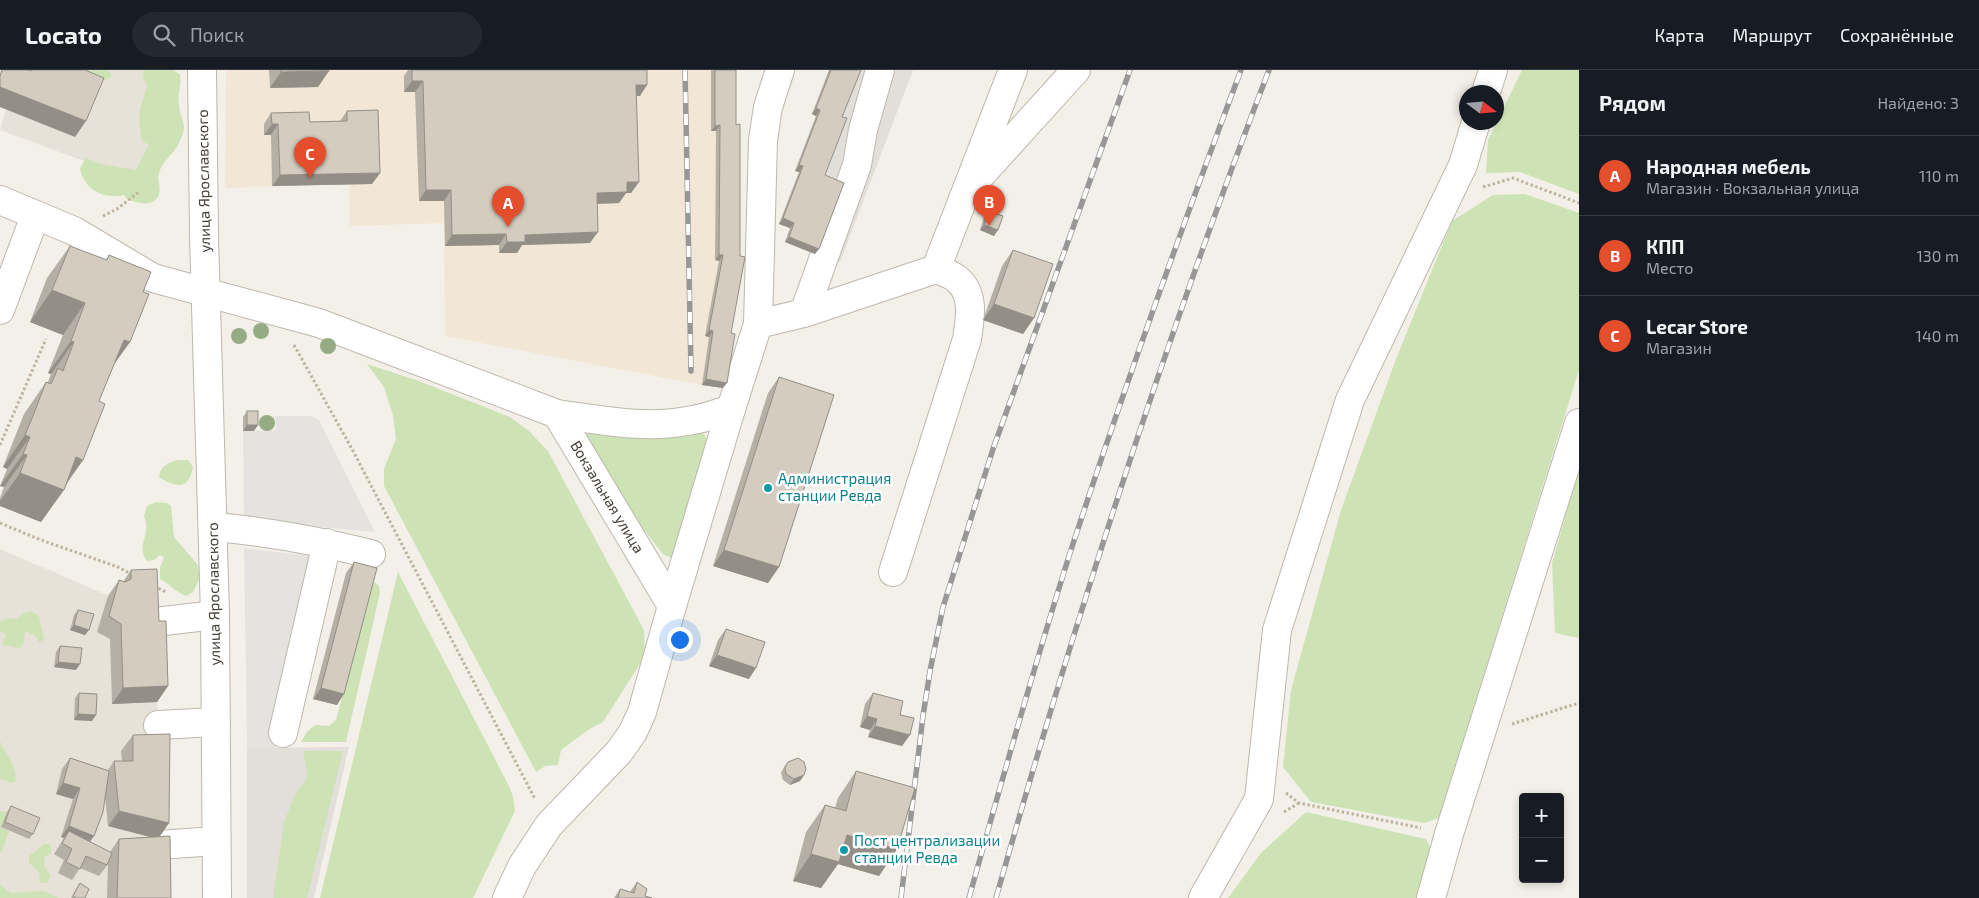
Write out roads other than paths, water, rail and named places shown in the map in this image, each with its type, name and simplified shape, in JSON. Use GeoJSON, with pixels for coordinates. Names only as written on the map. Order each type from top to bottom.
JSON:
{"type":"FeatureCollection","features":[{"type":"Feature","properties":{"kind":"street","name":"улица Ярославского"},"geometry":{"type":"LineString","coordinates":[[202,70],[215,615],[217,898]]}},
{"type":"Feature","properties":{"kind":"street"},"geometry":{"type":"LineString","coordinates":[[507,898],[522,866],[549,825],[619,752],[633,732],[642,712],[672,606],[758,324],[763,140],[768,107],[780,70]]}},
{"type":"Feature","properties":{"kind":"street"},"geometry":{"type":"LineString","coordinates":[[804,313],[857,165],[863,130],[880,70]]}},
{"type":"Feature","properties":{"kind":"street"},"geometry":{"type":"LineString","coordinates":[[936,269],[969,188],[1013,70]]}},
{"type":"Feature","properties":{"kind":"street"},"geometry":{"type":"LineString","coordinates":[[969,188],[1076,70]]}},
{"type":"Feature","properties":{"kind":"street"},"geometry":{"type":"LineString","coordinates":[[1488,85],[1493,70]]}},
{"type":"Feature","properties":{"kind":"street"},"geometry":{"type":"LineString","coordinates":[[1202,898],[1260,799],[1277,630],[1350,400],[1463,165],[1474,130]]}},
{"type":"Feature","properties":{"kind":"street"},"geometry":{"type":"LineString","coordinates":[[0,200],[74,231],[153,278],[319,323],[557,414],[608,421],[652,424],[685,422],[731,409]]}},
{"type":"Feature","properties":{"kind":"street"},"geometry":{"type":"LineString","coordinates":[[0,310],[35,216]]}},
{"type":"Feature","properties":{"kind":"street"},"geometry":{"type":"LineString","coordinates":[[758,324],[804,313],[936,269],[957,279],[967,293],[971,311],[967,339],[893,572]]}},
{"type":"Feature","properties":{"kind":"street","name":"Вокзальная улица"},"geometry":{"type":"LineString","coordinates":[[557,414],[672,606]]}},
{"type":"Feature","properties":{"kind":"street"},"geometry":{"type":"LineString","coordinates":[[1431,898],[1449,834],[1579,423]]}},
{"type":"Feature","properties":{"kind":"street"},"geometry":{"type":"LineString","coordinates":[[213,527],[327,543],[371,554]]}},
{"type":"Feature","properties":{"kind":"street"},"geometry":{"type":"LineString","coordinates":[[284,733],[327,543]]}},
{"type":"Feature","properties":{"kind":"street"},"geometry":{"type":"LineString","coordinates":[[147,624],[215,615]]}},
{"type":"Feature","properties":{"kind":"street"},"geometry":{"type":"LineString","coordinates":[[158,724],[216,722]]}},
{"type":"Feature","properties":{"kind":"street"},"geometry":{"type":"LineString","coordinates":[[159,845],[216,841]]}},
{"type":"Feature","properties":{"kind":"railway"},"geometry":{"type":"LineString","coordinates":[[685,70],[691,371]]}},
{"type":"Feature","properties":{"kind":"railway"},"geometry":{"type":"LineString","coordinates":[[901,898],[923,716],[943,607],[993,449],[1130,70]]}},
{"type":"Feature","properties":{"kind":"railway"},"geometry":{"type":"LineString","coordinates":[[969,898],[1018,725],[1070,553],[1153,311],[1241,70]]}},
{"type":"Feature","properties":{"kind":"railway"},"geometry":{"type":"LineString","coordinates":[[996,898],[1057,689],[1123,481],[1194,274],[1269,70]]}},
{"type":"Feature","properties":{"kind":"place","name":"Lecar Store"},"geometry":{"type":"Point","coordinates":[310,178]}},
{"type":"Feature","properties":{"kind":"place","name":"КПП"},"geometry":{"type":"Point","coordinates":[989,226]}},
{"type":"Feature","properties":{"kind":"place","name":"Народная мебель"},"geometry":{"type":"Point","coordinates":[508,227]}},
{"type":"Feature","properties":{"kind":"place","name":"Администрация станции Ревда"},"geometry":{"type":"Point","coordinates":[768,488]}},
{"type":"Feature","properties":{"kind":"place","name":"Пост централизации станции Ревда"},"geometry":{"type":"Point","coordinates":[844,850]}}]}
